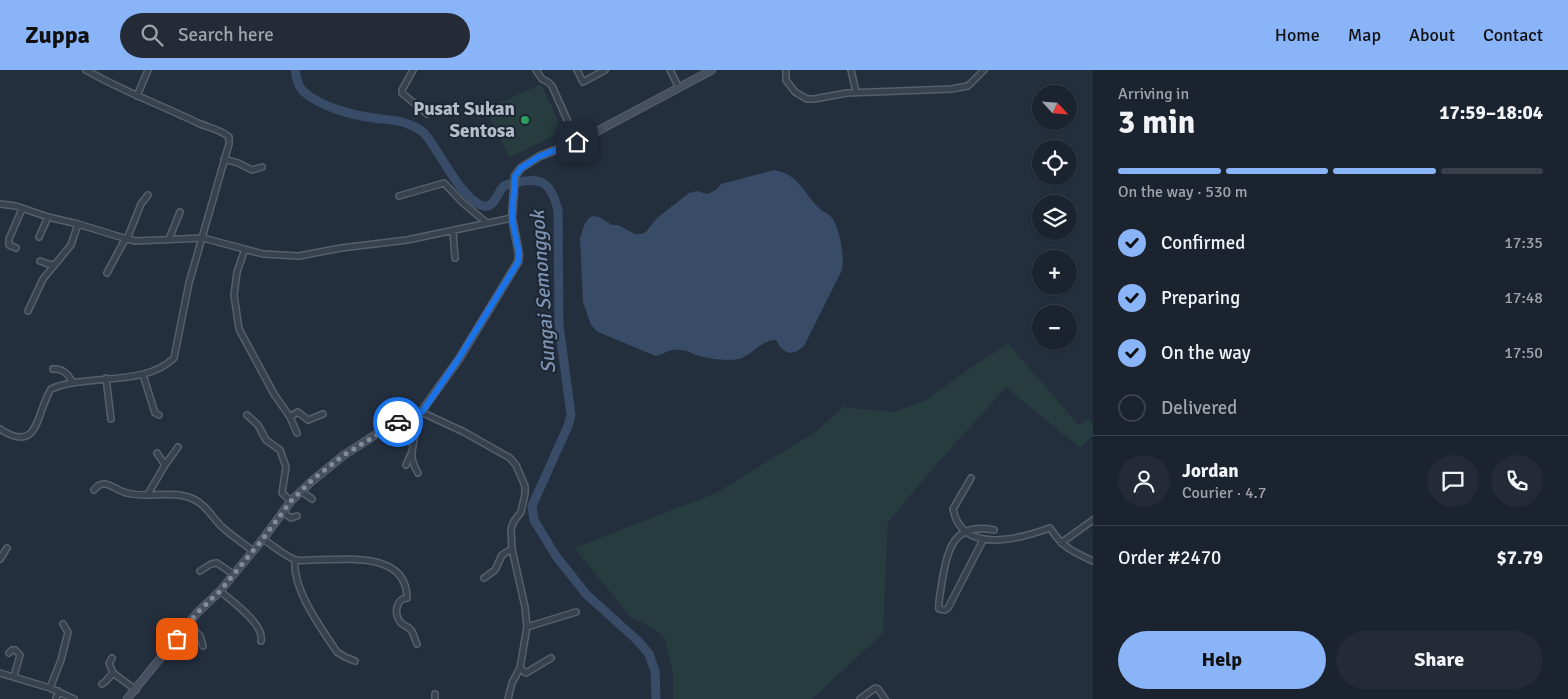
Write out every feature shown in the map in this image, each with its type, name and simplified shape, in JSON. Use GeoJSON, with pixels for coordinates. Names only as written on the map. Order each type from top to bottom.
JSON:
{"type":"FeatureCollection","features":[{"type":"Feature","properties":{"kind":"main road"},"geometry":{"type":"LineString","coordinates":[[127,699],[197,613],[220,591],[291,501],[312,480],[344,455],[378,433],[422,412],[459,358],[518,262],[519,254],[512,218],[515,176],[521,168],[540,156],[577,142],[712,70]]}},
{"type":"Feature","properties":{"kind":"street"},"geometry":{"type":"LineString","coordinates":[[0,429],[17,438],[26,437],[33,431],[51,389],[73,383],[143,375],[174,358],[190,283],[229,144],[229,137],[224,132],[202,125],[86,70]]}},
{"type":"Feature","properties":{"kind":"street"},"geometry":{"type":"LineString","coordinates":[[138,96],[139,88],[148,70]]}},
{"type":"Feature","properties":{"kind":"street"},"geometry":{"type":"LineString","coordinates":[[412,70],[402,93],[427,114]]}},
{"type":"Feature","properties":{"kind":"street"},"geometry":{"type":"LineString","coordinates":[[537,70],[542,79],[552,86],[577,142]]}},
{"type":"Feature","properties":{"kind":"street"},"geometry":{"type":"LineString","coordinates":[[577,70],[583,82],[605,70]]}},
{"type":"Feature","properties":{"kind":"street"},"geometry":{"type":"LineString","coordinates":[[670,70],[679,88]]}},
{"type":"Feature","properties":{"kind":"street"},"geometry":{"type":"LineString","coordinates":[[851,70],[856,92]]}},
{"type":"Feature","properties":{"kind":"street"},"geometry":{"type":"LineString","coordinates":[[786,71],[786,80],[795,92],[807,98],[821,99],[856,92],[951,89],[968,86],[984,70]]}},
{"type":"Feature","properties":{"kind":"street"},"geometry":{"type":"LineString","coordinates":[[224,159],[252,170],[262,167]]}},
{"type":"Feature","properties":{"kind":"street"},"geometry":{"type":"LineString","coordinates":[[399,196],[444,183],[463,203],[487,223]]}},
{"type":"Feature","properties":{"kind":"street"},"geometry":{"type":"LineString","coordinates":[[106,272],[123,242],[127,239],[141,204],[148,194]]}},
{"type":"Feature","properties":{"kind":"street"},"geometry":{"type":"LineString","coordinates":[[0,204],[16,206],[48,217],[136,241],[203,238],[263,254],[299,256],[341,248],[407,240],[512,218]]}},
{"type":"Feature","properties":{"kind":"street"},"geometry":{"type":"LineString","coordinates":[[16,248],[9,245],[9,238],[22,209]]}},
{"type":"Feature","properties":{"kind":"street"},"geometry":{"type":"LineString","coordinates":[[169,240],[180,212]]}},
{"type":"Feature","properties":{"kind":"street"},"geometry":{"type":"LineString","coordinates":[[39,237],[48,217]]}},
{"type":"Feature","properties":{"kind":"street"},"geometry":{"type":"LineString","coordinates":[[28,311],[43,279],[71,245],[78,224]]}},
{"type":"Feature","properties":{"kind":"street"},"geometry":{"type":"LineString","coordinates":[[453,231],[456,258]]}},
{"type":"Feature","properties":{"kind":"street"},"geometry":{"type":"LineString","coordinates":[[245,249],[237,272],[234,294],[239,328],[274,394],[290,417],[298,433]]}},
{"type":"Feature","properties":{"kind":"street"},"geometry":{"type":"LineString","coordinates":[[40,261],[48,265],[55,264]]}},
{"type":"Feature","properties":{"kind":"street"},"geometry":{"type":"LineString","coordinates":[[53,369],[66,372],[73,383]]}},
{"type":"Feature","properties":{"kind":"street"},"geometry":{"type":"LineString","coordinates":[[143,375],[155,413],[159,415]]}},
{"type":"Feature","properties":{"kind":"street"},"geometry":{"type":"LineString","coordinates":[[106,378],[112,419]]}},
{"type":"Feature","properties":{"kind":"street"},"geometry":{"type":"LineString","coordinates":[[290,417],[298,412],[308,420],[323,414]]}},
{"type":"Feature","properties":{"kind":"street"},"geometry":{"type":"LineString","coordinates":[[422,412],[494,448],[516,465],[524,486],[525,494],[521,512],[511,529],[512,549],[525,607],[527,627],[520,668],[512,683],[508,699]]}},
{"type":"Feature","properties":{"kind":"street"},"geometry":{"type":"LineString","coordinates":[[247,415],[258,425],[266,440],[280,450],[286,467],[282,493],[291,501]]}},
{"type":"Feature","properties":{"kind":"street"},"geometry":{"type":"LineString","coordinates":[[406,465],[411,454],[415,432],[414,415]]}},
{"type":"Feature","properties":{"kind":"street"},"geometry":{"type":"LineString","coordinates":[[148,494],[178,447]]}},
{"type":"Feature","properties":{"kind":"street"},"geometry":{"type":"LineString","coordinates":[[157,453],[165,465]]}},
{"type":"Feature","properties":{"kind":"street"},"geometry":{"type":"LineString","coordinates":[[411,454],[413,465],[418,474]]}},
{"type":"Feature","properties":{"kind":"street"},"geometry":{"type":"LineString","coordinates":[[971,478],[953,509],[954,514],[966,532],[983,540],[1027,536],[1050,528],[1061,544],[1093,561]]}},
{"type":"Feature","properties":{"kind":"street"},"geometry":{"type":"LineString","coordinates":[[94,490],[101,483],[106,483],[126,493],[186,496],[207,508],[222,527],[252,551]]}},
{"type":"Feature","properties":{"kind":"street"},"geometry":{"type":"LineString","coordinates":[[301,491],[312,499]]}},
{"type":"Feature","properties":{"kind":"street"},"geometry":{"type":"LineString","coordinates":[[283,512],[291,518],[297,516]]}},
{"type":"Feature","properties":{"kind":"street"},"geometry":{"type":"LineString","coordinates":[[1061,544],[1093,520]]}},
{"type":"Feature","properties":{"kind":"street"},"geometry":{"type":"LineString","coordinates":[[983,540],[948,608],[941,610],[938,608],[948,553],[956,538],[966,532],[984,528],[994,530]]}},
{"type":"Feature","properties":{"kind":"street"},"geometry":{"type":"LineString","coordinates":[[262,540],[295,560],[367,560],[384,564],[395,571],[407,593],[407,598],[398,601],[398,617],[400,622],[412,631],[417,644]]}},
{"type":"Feature","properties":{"kind":"street"},"geometry":{"type":"LineString","coordinates":[[0,559],[6,548]]}},
{"type":"Feature","properties":{"kind":"street"},"geometry":{"type":"LineString","coordinates":[[484,578],[495,570],[502,556],[512,549]]}},
{"type":"Feature","properties":{"kind":"street"},"geometry":{"type":"LineString","coordinates":[[295,560],[294,566],[297,581],[313,612],[337,652],[355,661]]}},
{"type":"Feature","properties":{"kind":"street"},"geometry":{"type":"LineString","coordinates":[[200,571],[206,566],[217,563],[233,574]]}},
{"type":"Feature","properties":{"kind":"street"},"geometry":{"type":"LineString","coordinates":[[220,591],[251,618],[262,636],[261,641]]}},
{"type":"Feature","properties":{"kind":"street"},"geometry":{"type":"LineString","coordinates":[[527,627],[576,612]]}},
{"type":"Feature","properties":{"kind":"street"},"geometry":{"type":"LineString","coordinates":[[50,688],[61,660],[68,632],[64,624]]}},
{"type":"Feature","properties":{"kind":"street"},"geometry":{"type":"LineString","coordinates":[[189,624],[200,636],[203,646]]}},
{"type":"Feature","properties":{"kind":"street"},"geometry":{"type":"LineString","coordinates":[[9,654],[12,650],[20,653],[14,676]]}},
{"type":"Feature","properties":{"kind":"street"},"geometry":{"type":"LineString","coordinates":[[112,658],[109,663],[114,673],[136,690]]}},
{"type":"Feature","properties":{"kind":"street"},"geometry":{"type":"LineString","coordinates":[[520,668],[526,673],[552,658]]}},
{"type":"Feature","properties":{"kind":"street"},"geometry":{"type":"LineString","coordinates":[[0,668],[3,673],[50,688],[74,699]]}},
{"type":"Feature","properties":{"kind":"street"},"geometry":{"type":"LineString","coordinates":[[102,684],[114,673]]}},
{"type":"Feature","properties":{"kind":"street"},"geometry":{"type":"LineString","coordinates":[[860,699],[877,688],[885,699]]}},
{"type":"Feature","properties":{"kind":"street"},"geometry":{"type":"LineString","coordinates":[[56,699],[58,691]]}},
{"type":"Feature","properties":{"kind":"green space","name":"Pusat Sukan Sentosa"},"geometry":{"type":"Polygon","coordinates":[[[541,84],[563,131],[509,158],[486,109],[541,84]]]}},
{"type":"Feature","properties":{"kind":"green space"},"geometry":{"type":"Polygon","coordinates":[[[1008,344],[1079,425],[1088,419],[1093,423],[1093,435],[1080,448],[1006,387],[888,522],[883,633],[812,699],[673,699],[673,674],[665,639],[657,631],[630,616],[574,548],[716,493],[814,433],[843,407],[893,412],[925,401],[970,368],[1008,344]]]}},
{"type":"Feature","properties":{"kind":"water"},"geometry":{"type":"Polygon","coordinates":[[[774,170],[789,175],[794,179],[817,206],[833,219],[841,246],[842,270],[804,346],[796,352],[788,353],[781,348],[776,340],[762,344],[742,358],[732,360],[710,358],[677,350],[671,350],[656,356],[598,332],[591,325],[583,302],[580,238],[585,223],[589,218],[593,216],[599,217],[612,225],[618,225],[635,234],[642,234],[646,232],[657,218],[689,193],[697,191],[707,194],[716,190],[721,184],[774,170]]]}},
{"type":"Feature","properties":{"kind":"waterway","name":"Sungai Semonggok"},"geometry":{"type":"LineString","coordinates":[[295,70],[301,89],[318,102],[356,115],[404,122],[421,130],[430,140],[459,186],[476,203],[484,206],[491,205],[504,186],[511,183],[535,181],[541,182],[550,189],[558,210],[559,325],[571,415],[568,426],[532,506],[534,520],[556,556],[586,594],[638,641],[649,654],[655,671],[656,699]]}},
{"type":"Feature","properties":{"kind":"way so far"},"geometry":{"type":"LineString","coordinates":[[177,639],[197,613],[220,591],[291,501],[312,480],[344,455],[398,422]]}},
{"type":"Feature","properties":{"kind":"place","name":"Pusat Sukan Sentosa"},"geometry":{"type":"Point","coordinates":[525,120]}},
{"type":"Feature","properties":{"kind":"route"},"geometry":{"type":"LineString","coordinates":[[398,422],[422,412],[459,358],[518,262],[518,244],[512,218],[515,176],[521,168],[540,156],[577,142]]}}]}
